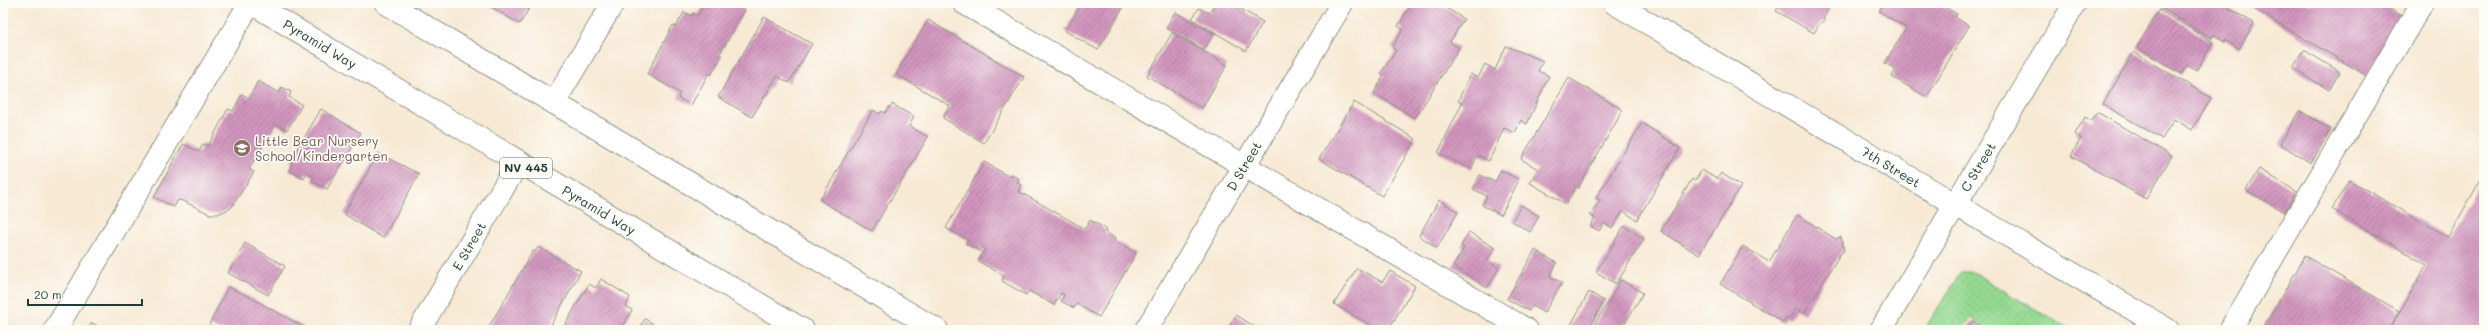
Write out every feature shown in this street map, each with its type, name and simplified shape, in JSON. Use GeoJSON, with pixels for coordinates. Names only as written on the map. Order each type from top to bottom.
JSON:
{"type":"FeatureCollection","features":[{"type":"Feature","properties":{"kind":"street","name":"Pyramid Way"},"geometry":{"type":"LineString","coordinates":[[251,3],[518,163],[803,330]]}},
{"type":"Feature","properties":{"kind":"street"},"geometry":{"type":"LineString","coordinates":[[55,330],[251,3]]}},
{"type":"Feature","properties":{"kind":"street"},"geometry":{"type":"LineString","coordinates":[[386,3],[937,330]]}},
{"type":"Feature","properties":{"kind":"street"},"geometry":{"type":"LineString","coordinates":[[554,103],[613,3]]}},
{"type":"Feature","properties":{"kind":"street"},"geometry":{"type":"LineString","coordinates":[[964,3],[1243,167],[1526,330]]}},
{"type":"Feature","properties":{"kind":"street","name":"D Street"},"geometry":{"type":"LineString","coordinates":[[1146,330],[1342,3]]}},
{"type":"Feature","properties":{"kind":"street","name":"7th Street"},"geometry":{"type":"LineString","coordinates":[[1614,3],[2168,330]]}},
{"type":"Feature","properties":{"kind":"street","name":"C Street"},"geometry":{"type":"LineString","coordinates":[[1882,330],[2074,3]]}},
{"type":"Feature","properties":{"kind":"street"},"geometry":{"type":"LineString","coordinates":[[2230,330],[2422,3]]}},
{"type":"Feature","properties":{"kind":"street","name":"E Street"},"geometry":{"type":"LineString","coordinates":[[419,330],[518,163]]}},
{"type":"Feature","properties":{"kind":"green space"},"geometry":{"type":"Polygon","coordinates":[[[1961,272],[1972,272],[2071,330],[1984,330],[1972,318],[1960,330],[1924,330],[1961,272]]]}},
{"type":"Feature","properties":{"kind":"building"},"geometry":{"type":"Polygon","coordinates":[[[489,3],[532,3],[520,24],[488,5],[489,3]]]}},
{"type":"Feature","properties":{"kind":"building"},"geometry":{"type":"Polygon","coordinates":[[[705,3],[732,3],[745,10],[719,55],[722,56],[711,75],[709,73],[691,105],[678,98],[680,93],[647,74],[673,25],[676,27],[684,12],[692,16],[693,13],[698,15],[705,3]]]}},
{"type":"Feature","properties":{"kind":"building"},"geometry":{"type":"Polygon","coordinates":[[[1081,3],[1119,3],[1124,6],[1098,50],[1065,31],[1081,3]]]}},
{"type":"Feature","properties":{"kind":"building"},"geometry":{"type":"Polygon","coordinates":[[[1215,3],[1231,3],[1263,22],[1246,51],[1192,19],[1199,8],[1209,13],[1215,3]]]}},
{"type":"Feature","properties":{"kind":"building"},"geometry":{"type":"Polygon","coordinates":[[[1412,3],[1425,3],[1435,9],[1438,3],[1464,19],[1450,42],[1459,48],[1415,118],[1374,93],[1384,75],[1381,73],[1396,50],[1392,48],[1403,29],[1398,26],[1412,3]]]}},
{"type":"Feature","properties":{"kind":"building"},"geometry":{"type":"Polygon","coordinates":[[[1781,3],[1832,3],[1823,19],[1825,21],[1820,23],[1814,33],[1776,11],[1781,3]]]}},
{"type":"Feature","properties":{"kind":"building"},"geometry":{"type":"Polygon","coordinates":[[[1883,3],[1938,3],[1957,14],[1955,17],[1969,26],[1928,95],[1925,96],[1892,77],[1896,69],[1885,63],[1906,28],[1879,11],[1883,3]]]}},
{"type":"Feature","properties":{"kind":"building"},"geometry":{"type":"Polygon","coordinates":[[[2164,3],[2229,3],[2228,8],[2254,23],[2239,49],[2225,40],[2224,42],[2214,34],[2211,38],[2161,8],[2164,3]]]}},
{"type":"Feature","properties":{"kind":"building"},"geometry":{"type":"Polygon","coordinates":[[[2244,3],[2380,3],[2402,16],[2367,76],[2244,3]]]}},
{"type":"Feature","properties":{"kind":"building"},"geometry":{"type":"Polygon","coordinates":[[[2159,10],[2213,42],[2196,71],[2187,65],[2182,74],[2137,47],[2159,10]]]}},
{"type":"Feature","properties":{"kind":"building"},"geometry":{"type":"Polygon","coordinates":[[[1175,12],[1214,34],[1204,50],[1166,28],[1175,12]]]}},
{"type":"Feature","properties":{"kind":"building"},"geometry":{"type":"Polygon","coordinates":[[[764,17],[812,44],[789,83],[777,76],[752,117],[718,97],[764,17]]]}},
{"type":"Feature","properties":{"kind":"building"},"geometry":{"type":"Polygon","coordinates":[[[928,20],[1024,77],[984,143],[943,118],[950,106],[896,74],[928,20]]]}},
{"type":"Feature","properties":{"kind":"building"},"geometry":{"type":"Polygon","coordinates":[[[1172,33],[1227,65],[1202,108],[1147,76],[1172,33]]]}},
{"type":"Feature","properties":{"kind":"building"},"geometry":{"type":"Polygon","coordinates":[[[1506,46],[1543,61],[1538,71],[1549,76],[1527,124],[1521,120],[1515,133],[1504,128],[1489,161],[1478,155],[1471,169],[1438,153],[1462,103],[1458,101],[1470,74],[1478,78],[1485,64],[1495,70],[1506,46]]]}},
{"type":"Feature","properties":{"kind":"building"},"geometry":{"type":"Polygon","coordinates":[[[2304,50],[2340,72],[2329,90],[2293,68],[2304,50]]]}},
{"type":"Feature","properties":{"kind":"building"},"geometry":{"type":"Polygon","coordinates":[[[2134,52],[2211,98],[2192,130],[2174,119],[2162,139],[2103,104],[2134,52]]]}},
{"type":"Feature","properties":{"kind":"building"},"geometry":{"type":"Polygon","coordinates":[[[1569,78],[1623,110],[1578,188],[1576,187],[1566,204],[1530,183],[1538,169],[1521,159],[1569,78]]]}},
{"type":"Feature","properties":{"kind":"building"},"geometry":{"type":"Polygon","coordinates":[[[258,81],[279,93],[282,87],[291,92],[289,97],[302,105],[287,130],[276,124],[249,169],[254,172],[231,208],[218,214],[210,214],[183,201],[178,200],[174,207],[154,197],[183,144],[199,152],[203,144],[208,146],[228,109],[233,111],[242,94],[249,98],[258,81]]]}},
{"type":"Feature","properties":{"kind":"building"},"geometry":{"type":"Polygon","coordinates":[[[1354,102],[1416,139],[1382,196],[1319,159],[1354,102]]]}},
{"type":"Feature","properties":{"kind":"building"},"geometry":{"type":"Polygon","coordinates":[[[892,104],[914,117],[909,126],[928,137],[872,231],[820,200],[873,110],[880,114],[882,111],[885,113],[892,104]]]}},
{"type":"Feature","properties":{"kind":"building"},"geometry":{"type":"Polygon","coordinates":[[[321,109],[361,133],[327,189],[312,181],[314,177],[307,173],[304,178],[289,170],[292,164],[290,162],[321,109]]]}},
{"type":"Feature","properties":{"kind":"building"},"geometry":{"type":"Polygon","coordinates":[[[2300,111],[2331,129],[2311,163],[2280,144],[2300,111]]]}},
{"type":"Feature","properties":{"kind":"building"},"geometry":{"type":"Polygon","coordinates":[[[2097,112],[2172,156],[2146,199],[2071,156],[2081,138],[2075,134],[2085,117],[2092,121],[2097,112]]]}},
{"type":"Feature","properties":{"kind":"building"},"geometry":{"type":"Polygon","coordinates":[[[1642,123],[1680,148],[1637,220],[1623,211],[1612,228],[1604,223],[1599,231],[1590,226],[1595,218],[1590,215],[1600,200],[1596,198],[1642,123]]]}},
{"type":"Feature","properties":{"kind":"building"},"geometry":{"type":"Polygon","coordinates":[[[378,153],[419,174],[383,238],[344,214],[378,153]]]}},
{"type":"Feature","properties":{"kind":"building"},"geometry":{"type":"Polygon","coordinates":[[[984,162],[1008,176],[1010,174],[1019,179],[1017,182],[1021,185],[1018,191],[1085,229],[1090,220],[1106,229],[1105,232],[1115,238],[1114,240],[1136,253],[1099,317],[1077,304],[1074,308],[1061,301],[1064,295],[1061,293],[1054,305],[1029,291],[1026,295],[1002,281],[1004,276],[978,261],[985,249],[982,247],[980,251],[966,244],[968,240],[946,228],[984,162]]]}},
{"type":"Feature","properties":{"kind":"building"},"geometry":{"type":"Polygon","coordinates":[[[2259,169],[2296,191],[2285,212],[2246,190],[2259,169]]]}},
{"type":"Feature","properties":{"kind":"building"},"geometry":{"type":"Polygon","coordinates":[[[1501,170],[1519,180],[1501,215],[1482,205],[1487,196],[1473,189],[1480,175],[1495,182],[1501,170]]]}},
{"type":"Feature","properties":{"kind":"building"},"geometry":{"type":"Polygon","coordinates":[[[1702,170],[1717,179],[1721,173],[1741,186],[1699,255],[1661,231],[1692,179],[1695,181],[1702,170]]]}},
{"type":"Feature","properties":{"kind":"building"},"geometry":{"type":"Polygon","coordinates":[[[2484,174],[2484,330],[2455,330],[2449,327],[2447,330],[2389,330],[2427,265],[2332,209],[2349,180],[2448,237],[2484,174]]]}},
{"type":"Feature","properties":{"kind":"building"},"geometry":{"type":"Polygon","coordinates":[[[1439,200],[1458,212],[1437,248],[1419,236],[1439,200]]]}},
{"type":"Feature","properties":{"kind":"building"},"geometry":{"type":"Polygon","coordinates":[[[1521,205],[1539,216],[1530,232],[1512,221],[1521,205]]]}},
{"type":"Feature","properties":{"kind":"building"},"geometry":{"type":"Polygon","coordinates":[[[1797,215],[1836,239],[1841,237],[1844,251],[1840,254],[1804,314],[1796,309],[1789,319],[1786,317],[1783,322],[1720,284],[1743,246],[1769,262],[1797,215]]]}},
{"type":"Feature","properties":{"kind":"building"},"geometry":{"type":"Polygon","coordinates":[[[1624,226],[1644,239],[1616,284],[1596,272],[1624,226]]]}},
{"type":"Feature","properties":{"kind":"building"},"geometry":{"type":"Polygon","coordinates":[[[1469,232],[1495,248],[1487,260],[1499,268],[1487,288],[1453,266],[1464,248],[1461,246],[1469,232]]]}},
{"type":"Feature","properties":{"kind":"building"},"geometry":{"type":"Polygon","coordinates":[[[245,243],[285,266],[268,295],[228,273],[245,243]]]}},
{"type":"Feature","properties":{"kind":"building"},"geometry":{"type":"Polygon","coordinates":[[[538,247],[581,271],[548,330],[487,330],[533,251],[535,252],[538,247]]]}},
{"type":"Feature","properties":{"kind":"building"},"geometry":{"type":"Polygon","coordinates":[[[1535,250],[1557,263],[1550,276],[1562,283],[1544,313],[1532,306],[1529,311],[1507,299],[1535,250]]]}},
{"type":"Feature","properties":{"kind":"building"},"geometry":{"type":"Polygon","coordinates":[[[2305,256],[2399,311],[2388,330],[2262,330],[2305,256]]]}},
{"type":"Feature","properties":{"kind":"building"},"geometry":{"type":"Polygon","coordinates":[[[1357,268],[1382,282],[1390,271],[1415,286],[1388,330],[1379,330],[1334,304],[1357,268]]]}},
{"type":"Feature","properties":{"kind":"building"},"geometry":{"type":"Polygon","coordinates":[[[601,279],[630,297],[626,306],[632,310],[620,330],[616,327],[614,330],[562,330],[589,284],[596,288],[601,279]]]}},
{"type":"Feature","properties":{"kind":"building"},"geometry":{"type":"Polygon","coordinates":[[[1621,280],[1643,293],[1621,330],[1591,330],[1621,280]]]}},
{"type":"Feature","properties":{"kind":"building"},"geometry":{"type":"Polygon","coordinates":[[[228,287],[248,296],[309,330],[219,330],[209,325],[228,287]]]}},
{"type":"Feature","properties":{"kind":"building"},"geometry":{"type":"Polygon","coordinates":[[[1589,292],[1604,301],[1588,330],[1568,330],[1589,292]]]}},
{"type":"Feature","properties":{"kind":"building"},"geometry":{"type":"Polygon","coordinates":[[[1236,315],[1254,326],[1252,330],[1227,330],[1236,315]]]}},
{"type":"Feature","properties":{"kind":"building"},"geometry":{"type":"Polygon","coordinates":[[[645,319],[663,330],[638,330],[645,319]]]}},
{"type":"Feature","properties":{"kind":"building"},"geometry":{"type":"Polygon","coordinates":[[[1973,321],[1983,330],[1965,330],[1973,321]]]}},
{"type":"Feature","properties":{"kind":"building"},"geometry":{"type":"Polygon","coordinates":[[[92,323],[104,330],[87,330],[92,323]]]}},
{"type":"Feature","properties":{"kind":"place","name":"Little Bear Nursery School/Kindergarten"},"geometry":{"type":"Point","coordinates":[242,148]}}]}
